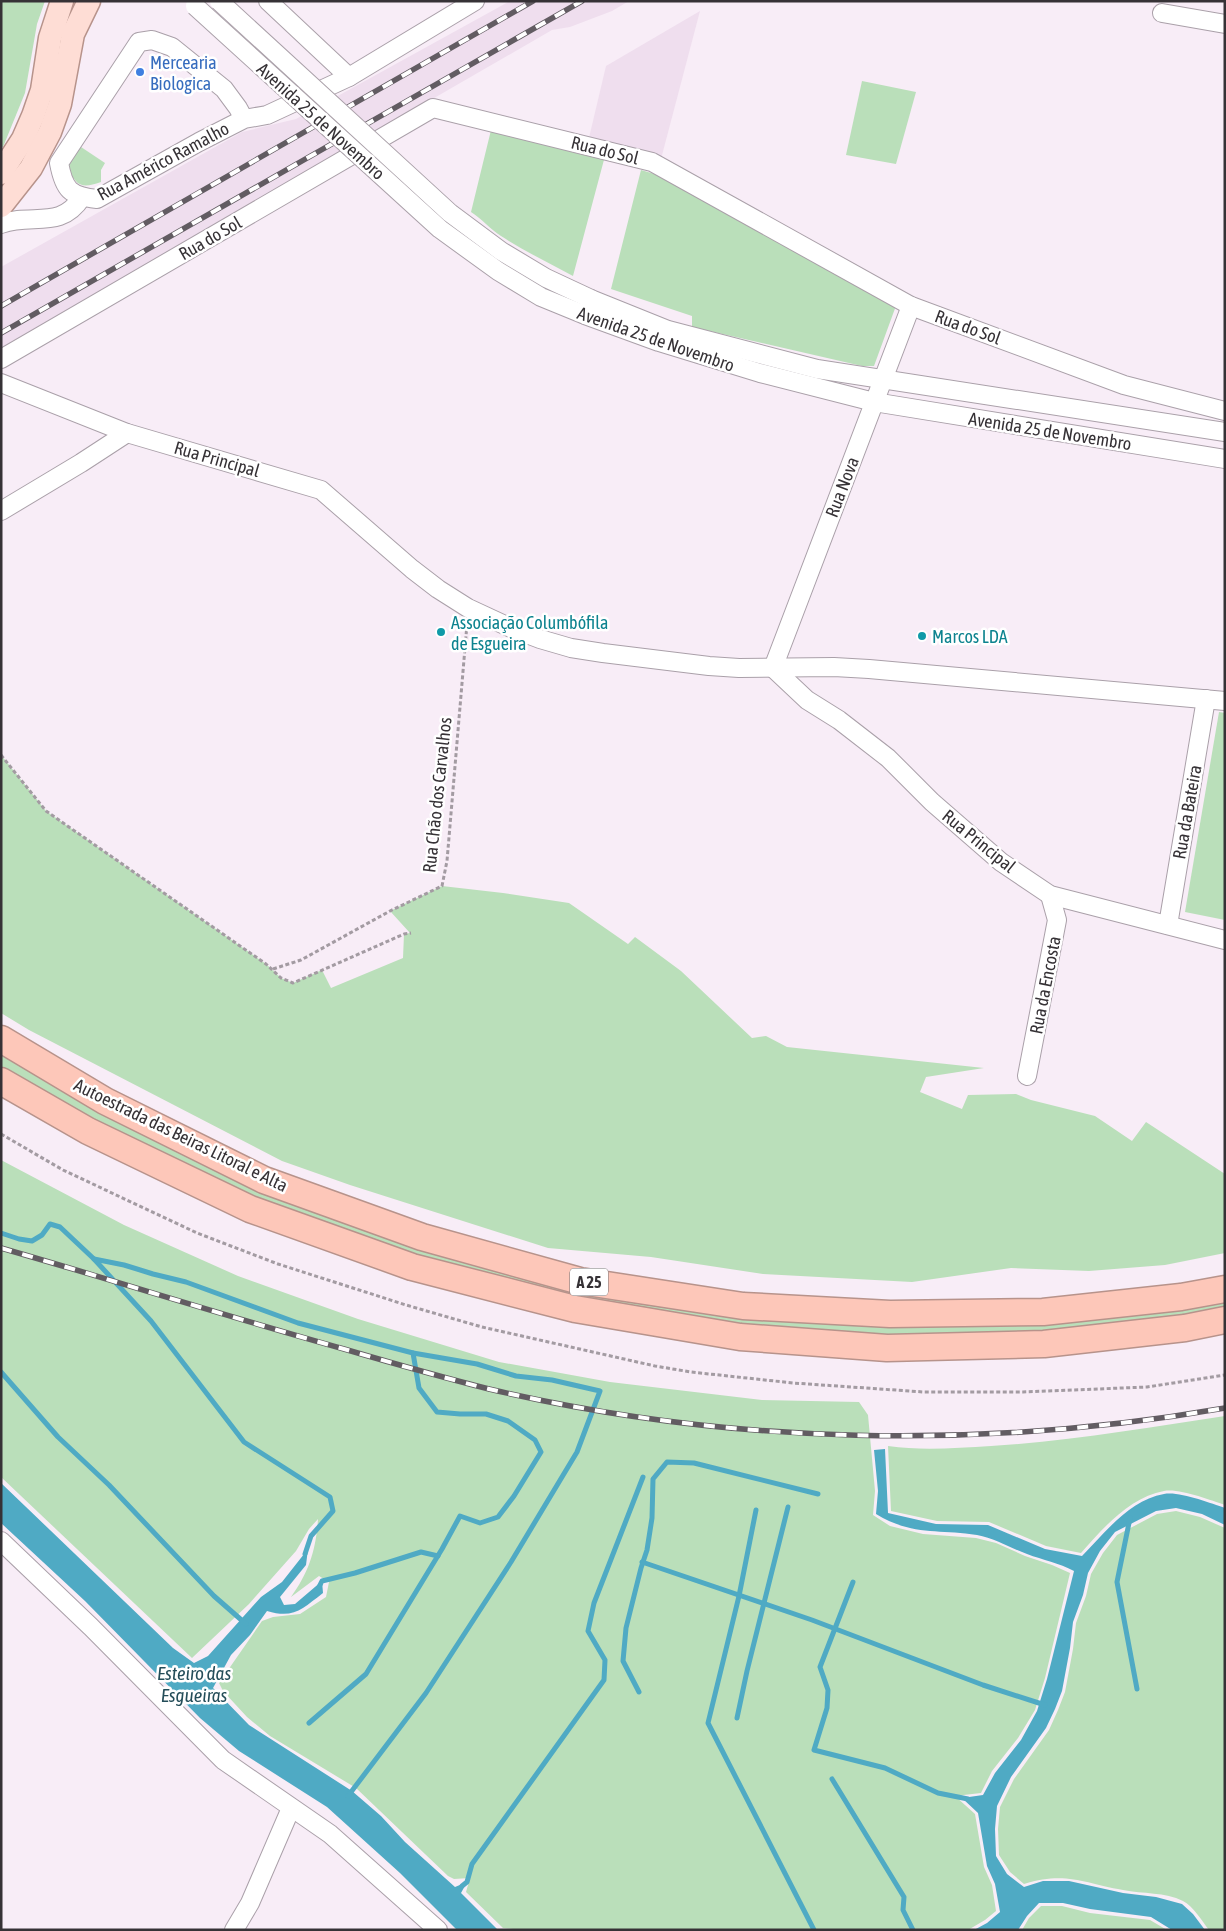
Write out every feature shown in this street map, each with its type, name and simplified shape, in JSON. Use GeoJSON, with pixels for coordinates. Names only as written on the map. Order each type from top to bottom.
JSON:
{"type":"FeatureCollection","features":[{"type":"Feature","properties":{"kind":"highway","name":"Autoestrada das Beiras Litoral e Alta"},"geometry":{"type":"LineString","coordinates":[[1,1039],[105,1101],[264,1180],[422,1237],[580,1281],[743,1306],[890,1314],[1043,1312],[1181,1297],[1225,1289]]}},
{"type":"Feature","properties":{"kind":"highway","name":"Autoestrada das Beiras Litoral e Alta"},"geometry":{"type":"LineString","coordinates":[[1,1081],[88,1131],[250,1209],[412,1268],[575,1310],[740,1337],[887,1348],[1044,1344],[1185,1328],[1225,1320]]}},
{"type":"Feature","properties":{"kind":"main road"},"geometry":{"type":"LineString","coordinates":[[3,169],[23,139],[34,116],[42,90],[50,38],[62,1]]}},
{"type":"Feature","properties":{"kind":"main road"},"geometry":{"type":"LineString","coordinates":[[1,206],[31,168],[50,132],[60,104],[73,34],[89,1]]}},
{"type":"Feature","properties":{"kind":"street","name":"Avenida 25 de Novembro"},"geometry":{"type":"LineString","coordinates":[[219,1],[450,213],[501,251],[588,307],[659,342],[751,370],[874,402],[1225,459]]}},
{"type":"Feature","properties":{"kind":"street"},"geometry":{"type":"LineString","coordinates":[[268,1],[349,77]]}},
{"type":"Feature","properties":{"kind":"street","name":"Rua Américo Ramalho"},"geometry":{"type":"LineString","coordinates":[[50,132],[63,182],[70,192],[82,197],[97,199],[244,119],[267,115],[349,77],[475,1]]}},
{"type":"Feature","properties":{"kind":"street","name":"Avenida 25 de Novembro"},"geometry":{"type":"LineString","coordinates":[[193,4],[440,229],[498,271],[541,297],[588,307],[818,369],[1225,432]]}},
{"type":"Feature","properties":{"kind":"street"},"geometry":{"type":"LineString","coordinates":[[1162,13],[1225,24]]}},
{"type":"Feature","properties":{"kind":"street","name":"Rua Américo Ramalho"},"geometry":{"type":"LineString","coordinates":[[59,163],[139,42],[152,40],[172,47],[224,89],[244,119]]}},
{"type":"Feature","properties":{"kind":"street","name":"Rua do Sol"},"geometry":{"type":"LineString","coordinates":[[1,358],[433,108],[652,162],[911,306],[1124,385],[1225,411]]}},
{"type":"Feature","properties":{"kind":"street","name":"Rua Américo Ramalho"},"geometry":{"type":"LineString","coordinates":[[1,224],[14,219],[58,218],[75,208],[82,197]]}},
{"type":"Feature","properties":{"kind":"street","name":"Rua Nova"},"geometry":{"type":"LineString","coordinates":[[773,668],[881,380],[911,306]]}},
{"type":"Feature","properties":{"kind":"street","name":"Rua Principal"},"geometry":{"type":"LineString","coordinates":[[1,383],[127,433],[320,490],[412,569],[468,608],[511,628],[571,648],[709,666],[869,669],[1225,701]]}},
{"type":"Feature","properties":{"kind":"street"},"geometry":{"type":"LineString","coordinates":[[1,511],[127,433]]}},
{"type":"Feature","properties":{"kind":"street","name":"Rua Principal"},"geometry":{"type":"LineString","coordinates":[[773,668],[807,700],[839,720],[888,758],[932,802],[1001,862],[1050,895],[1225,940]]}},
{"type":"Feature","properties":{"kind":"street","name":"Rua da Bateira"},"geometry":{"type":"LineString","coordinates":[[1168,925],[1206,699]]}},
{"type":"Feature","properties":{"kind":"street","name":"Rua da Encosta"},"geometry":{"type":"LineString","coordinates":[[1027,1076],[1057,920],[1050,895]]}},
{"type":"Feature","properties":{"kind":"street"},"geometry":{"type":"LineString","coordinates":[[1,1542],[91,1628],[222,1760],[330,1834],[438,1930]]}},
{"type":"Feature","properties":{"kind":"street"},"geometry":{"type":"LineString","coordinates":[[234,1930],[250,1903],[291,1808]]}},
{"type":"Feature","properties":{"kind":"path","name":"Rua Chão dos Carvalhos"},"geometry":{"type":"LineString","coordinates":[[273,969],[301,960],[390,911],[442,886],[447,861],[468,608]]}},
{"type":"Feature","properties":{"kind":"path"},"geometry":{"type":"LineString","coordinates":[[1,755],[46,811],[273,969],[281,978],[293,983],[404,934],[411,933]]}},
{"type":"Feature","properties":{"kind":"shaded area"},"geometry":{"type":"Polygon","coordinates":[[[510,1],[629,1],[612,11],[570,27],[552,30],[1,348],[1,267],[242,132],[296,119],[510,1]]]}},
{"type":"Feature","properties":{"kind":"shaded area"},"geometry":{"type":"Polygon","coordinates":[[[700,11],[661,159],[588,142],[606,66],[700,11]]]}},
{"type":"Feature","properties":{"kind":"green space"},"geometry":{"type":"Polygon","coordinates":[[[1,1],[45,1],[37,24],[25,93],[3,147],[1,147],[1,1]]]}},
{"type":"Feature","properties":{"kind":"green space"},"geometry":{"type":"Polygon","coordinates":[[[862,81],[916,92],[896,164],[846,155],[862,81]]]}},
{"type":"Feature","properties":{"kind":"green space"},"geometry":{"type":"Polygon","coordinates":[[[492,126],[605,156],[573,276],[497,233],[471,212],[492,126]]]}},
{"type":"Feature","properties":{"kind":"green space"},"geometry":{"type":"Polygon","coordinates":[[[78,145],[105,163],[101,170],[101,182],[84,185],[76,182],[73,178],[67,166],[78,145]]]}},
{"type":"Feature","properties":{"kind":"green space"},"geometry":{"type":"Polygon","coordinates":[[[641,170],[678,181],[897,303],[874,366],[862,366],[692,327],[692,316],[611,289],[641,170]]]}},
{"type":"Feature","properties":{"kind":"green space"},"geometry":{"type":"Polygon","coordinates":[[[1219,712],[1225,713],[1225,920],[1185,912],[1219,712]]]}},
{"type":"Feature","properties":{"kind":"green space"},"geometry":{"type":"Polygon","coordinates":[[[1,755],[46,811],[266,964],[281,978],[293,983],[322,970],[331,988],[403,958],[404,934],[410,933],[390,911],[442,886],[569,903],[628,944],[635,937],[681,971],[752,1038],[766,1036],[787,1047],[984,1068],[926,1077],[920,1092],[962,1109],[968,1095],[1016,1094],[1031,1100],[1095,1116],[1132,1141],[1146,1122],[1225,1174],[1225,1253],[1165,1265],[1089,1271],[1011,1268],[912,1282],[763,1274],[651,1257],[548,1248],[350,1185],[282,1161],[29,1030],[1,1013],[1,755]]]}},
{"type":"Feature","properties":{"kind":"green space"},"geometry":{"type":"Polygon","coordinates":[[[1,1054],[159,1142],[680,1308],[1225,1300],[1225,1310],[1135,1323],[1039,1332],[902,1335],[768,1328],[662,1315],[473,1274],[289,1212],[218,1182],[158,1153],[1,1068],[1,1054]]]}},
{"type":"Feature","properties":{"kind":"green space"},"geometry":{"type":"Polygon","coordinates":[[[1,1160],[124,1225],[238,1276],[358,1319],[499,1362],[610,1382],[762,1400],[859,1402],[868,1415],[875,1491],[873,1515],[890,1526],[923,1534],[976,1538],[996,1543],[1070,1573],[1045,1678],[1035,1710],[1018,1738],[992,1771],[981,1793],[955,1796],[975,1814],[984,1867],[992,1885],[996,1911],[968,1930],[524,1930],[503,1928],[466,1892],[470,1878],[454,1879],[448,1876],[356,1788],[270,1736],[247,1717],[223,1691],[219,1683],[262,1621],[273,1617],[300,1614],[326,1597],[329,1582],[319,1576],[291,1597],[307,1570],[313,1551],[318,1519],[309,1529],[296,1551],[249,1604],[192,1658],[1,1477],[1,1160]]]}},
{"type":"Feature","properties":{"kind":"green space"},"geometry":{"type":"Polygon","coordinates":[[[1225,1416],[1225,1505],[1178,1491],[1164,1491],[1152,1494],[1128,1507],[1118,1515],[1081,1553],[1046,1546],[989,1522],[937,1521],[891,1511],[888,1446],[939,1449],[1020,1444],[1108,1434],[1225,1416]]]}},
{"type":"Feature","properties":{"kind":"green space"},"geometry":{"type":"Polygon","coordinates":[[[1176,1511],[1200,1517],[1225,1528],[1225,1930],[1209,1930],[1191,1907],[1183,1901],[1169,1896],[1123,1890],[1063,1878],[1039,1880],[1024,1884],[1010,1872],[999,1855],[998,1829],[1000,1807],[1014,1779],[1049,1730],[1058,1710],[1065,1692],[1076,1623],[1086,1596],[1091,1574],[1103,1553],[1117,1535],[1157,1514],[1176,1511]]]}},
{"type":"Feature","properties":{"kind":"green space"},"geometry":{"type":"Polygon","coordinates":[[[1041,1906],[1062,1906],[1090,1913],[1150,1920],[1167,1930],[1022,1930],[1029,1918],[1041,1906]]]}},
{"type":"Feature","properties":{"kind":"water"},"geometry":{"type":"Polygon","coordinates":[[[885,1449],[888,1513],[936,1524],[988,1525],[1045,1549],[1082,1556],[1118,1519],[1151,1497],[1164,1494],[1178,1494],[1225,1508],[1225,1525],[1202,1514],[1176,1508],[1156,1511],[1115,1532],[1100,1551],[1088,1573],[1083,1595],[1073,1622],[1062,1691],[1046,1728],[1011,1777],[997,1806],[995,1829],[996,1856],[1007,1874],[1024,1887],[1043,1881],[1069,1881],[1123,1893],[1156,1897],[1182,1904],[1193,1914],[1205,1930],[1172,1930],[1151,1917],[1090,1909],[1063,1903],[1039,1903],[1018,1930],[974,1930],[987,1923],[1000,1912],[995,1884],[987,1866],[978,1813],[962,1798],[983,1795],[995,1773],[1021,1740],[1037,1711],[1074,1571],[984,1536],[913,1529],[901,1526],[876,1514],[878,1491],[874,1450],[885,1449]]]}},
{"type":"Feature","properties":{"kind":"water","name":"Esteiro das Esgueiras"},"geometry":{"type":"Polygon","coordinates":[[[1,1483],[173,1648],[194,1663],[208,1656],[261,1597],[282,1582],[308,1549],[306,1565],[280,1597],[284,1605],[295,1604],[322,1581],[323,1593],[303,1608],[291,1613],[284,1614],[267,1611],[250,1635],[231,1655],[213,1688],[249,1725],[352,1791],[455,1887],[467,1882],[461,1893],[498,1930],[457,1930],[400,1873],[327,1807],[239,1751],[200,1718],[85,1601],[1,1523],[1,1483]]]}},
{"type":"Feature","properties":{"kind":"waterway"},"geometry":{"type":"LineString","coordinates":[[1,1233],[32,1241],[42,1235],[50,1224],[60,1227],[94,1259],[151,1321],[244,1442],[330,1497],[333,1511],[311,1536],[305,1554]]}},
{"type":"Feature","properties":{"kind":"waterway"},"geometry":{"type":"LineString","coordinates":[[94,1259],[186,1282],[298,1323],[413,1353],[419,1388],[437,1412],[486,1414],[508,1421],[535,1440],[541,1452],[514,1496],[498,1517],[480,1523],[460,1516],[366,1674],[309,1723]]}},
{"type":"Feature","properties":{"kind":"waterway"},"geometry":{"type":"LineString","coordinates":[[348,1796],[426,1693],[511,1562],[577,1452],[600,1391],[552,1380],[516,1376],[477,1364],[413,1353]]}},
{"type":"Feature","properties":{"kind":"waterway"},"geometry":{"type":"LineString","coordinates":[[1,1372],[58,1437],[109,1485],[214,1596],[246,1624]]}},
{"type":"Feature","properties":{"kind":"waterway"},"geometry":{"type":"LineString","coordinates":[[639,1692],[623,1661],[626,1628],[647,1550],[652,1518],[653,1479],[667,1462],[694,1463],[818,1494]]}},
{"type":"Feature","properties":{"kind":"waterway"},"geometry":{"type":"LineString","coordinates":[[462,1886],[467,1882],[472,1864],[604,1680],[605,1660],[588,1631],[594,1603],[643,1477]]}},
{"type":"Feature","properties":{"kind":"waterway"},"geometry":{"type":"LineString","coordinates":[[737,1718],[788,1507]]}},
{"type":"Feature","properties":{"kind":"waterway"},"geometry":{"type":"LineString","coordinates":[[756,1510],[739,1596],[708,1723],[814,1930]]}},
{"type":"Feature","properties":{"kind":"waterway"},"geometry":{"type":"LineString","coordinates":[[1130,1518],[1117,1582],[1137,1689]]}},
{"type":"Feature","properties":{"kind":"waterway"},"geometry":{"type":"LineString","coordinates":[[319,1587],[322,1581],[355,1573],[421,1552],[438,1556]]}},
{"type":"Feature","properties":{"kind":"waterway"},"geometry":{"type":"LineString","coordinates":[[642,1562],[812,1620],[983,1685],[1045,1705]]}},
{"type":"Feature","properties":{"kind":"waterway"},"geometry":{"type":"LineString","coordinates":[[853,1582],[820,1667],[828,1690],[827,1708],[814,1750],[885,1768],[938,1793],[968,1799]]}},
{"type":"Feature","properties":{"kind":"waterway"},"geometry":{"type":"LineString","coordinates":[[832,1779],[904,1897],[903,1910],[913,1930]]}},
{"type":"Feature","properties":{"kind":"railway"},"geometry":{"type":"LineString","coordinates":[[1,306],[533,1]]}},
{"type":"Feature","properties":{"kind":"railway"},"geometry":{"type":"LineString","coordinates":[[1,333],[582,1]]}},
{"type":"Feature","properties":{"kind":"railway"},"geometry":{"type":"LineString","coordinates":[[1,1248],[301,1337],[489,1389],[580,1408],[671,1421],[764,1431],[856,1435],[949,1435],[1042,1431],[1134,1422],[1225,1408]]}},
{"type":"Feature","properties":{"kind":"place","name":"Mercearia Biologica"},"geometry":{"type":"Point","coordinates":[140,72]}},
{"type":"Feature","properties":{"kind":"place","name":"Associação Columbófila de Esgueira"},"geometry":{"type":"Point","coordinates":[441,632]}},
{"type":"Feature","properties":{"kind":"place","name":"Marcos LDA"},"geometry":{"type":"Point","coordinates":[922,636]}}]}
